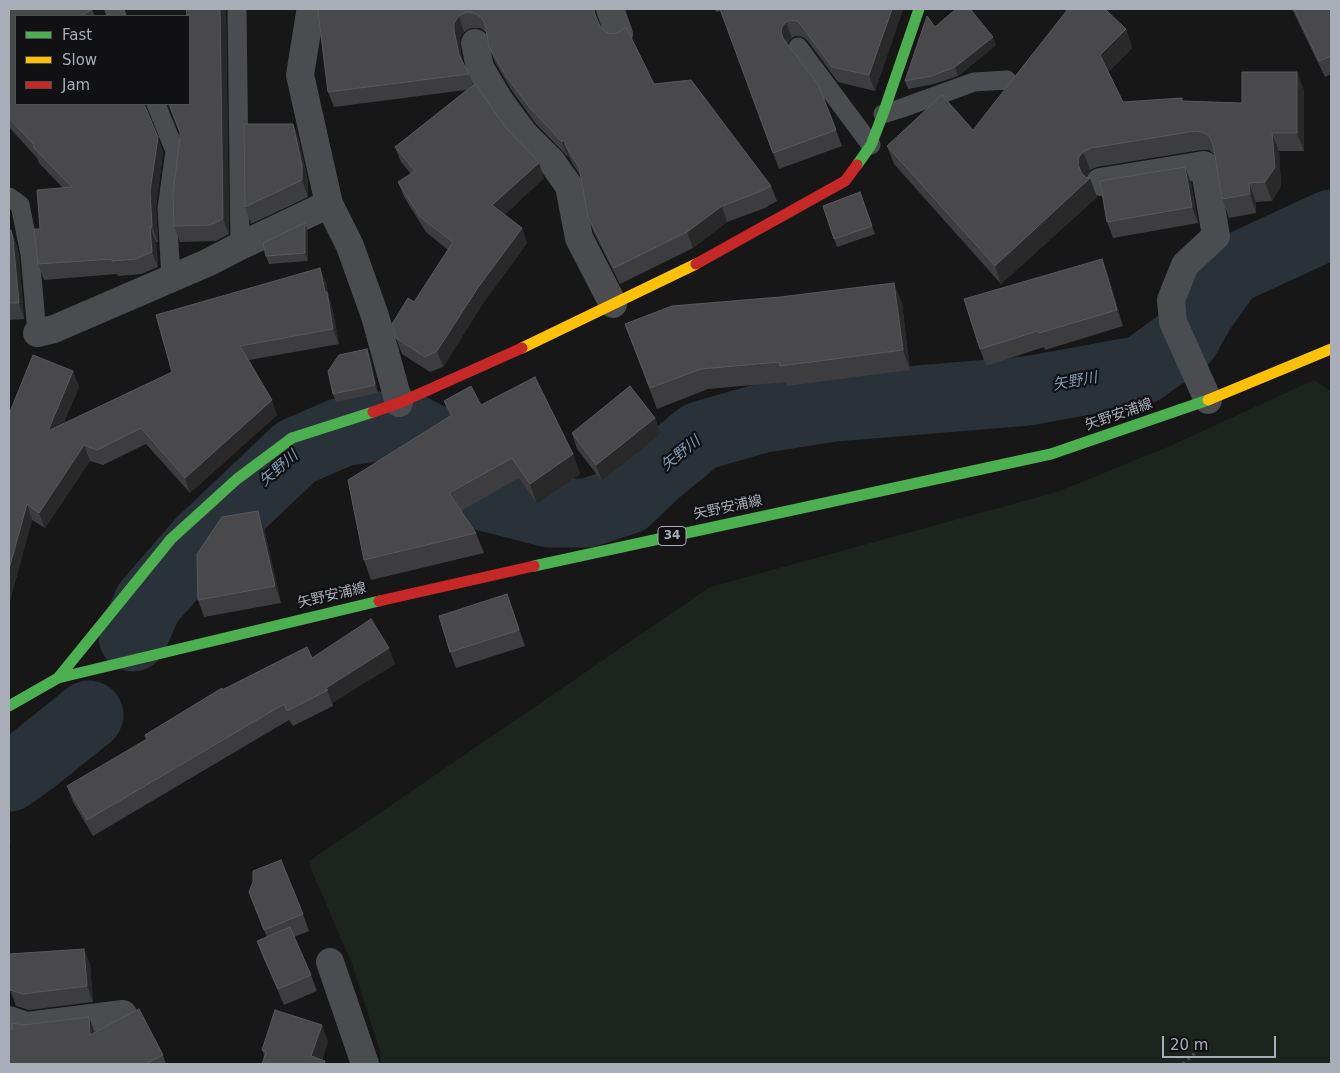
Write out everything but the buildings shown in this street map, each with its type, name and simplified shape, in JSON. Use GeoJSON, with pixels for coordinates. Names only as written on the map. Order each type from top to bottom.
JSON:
{"type":"FeatureCollection","features":[{"type":"Feature","properties":{"kind":"main road"},"geometry":{"type":"LineString","coordinates":[[58,678],[171,539],[237,479],[292,438],[399,403],[503,357],[683,271],[845,180],[871,145],[920,9]]}},
{"type":"Feature","properties":{"kind":"main road","name":"矢野安浦線"},"geometry":{"type":"LineString","coordinates":[[9,706],[58,678],[328,612],[1051,454],[1208,400],[1331,349]]}},
{"type":"Feature","properties":{"kind":"street"},"geometry":{"type":"LineString","coordinates":[[610,9],[619,34]]}},
{"type":"Feature","properties":{"kind":"street"},"geometry":{"type":"LineString","coordinates":[[310,13],[300,75],[329,204],[350,246],[375,316],[399,403]]}},
{"type":"Feature","properties":{"kind":"street"},"geometry":{"type":"LineString","coordinates":[[475,43],[480,68],[498,100],[524,134],[552,162],[569,186],[579,238],[613,304]]}},
{"type":"Feature","properties":{"kind":"street"},"geometry":{"type":"LineString","coordinates":[[1100,182],[1204,165],[1216,236],[1185,265],[1171,300],[1172,322],[1208,400]]}},
{"type":"Feature","properties":{"kind":"street"},"geometry":{"type":"LineString","coordinates":[[37,333],[54,329],[208,263],[329,204]]}},
{"type":"Feature","properties":{"kind":"street"},"geometry":{"type":"LineString","coordinates":[[330,962],[365,1064]]}},
{"type":"Feature","properties":{"kind":"street"},"geometry":{"type":"LineString","coordinates":[[9,1020],[27,1026],[123,1014]]}},
{"type":"Feature","properties":{"kind":"lane"},"geometry":{"type":"LineString","coordinates":[[238,9],[240,246]]}},
{"type":"Feature","properties":{"kind":"lane"},"geometry":{"type":"LineString","coordinates":[[798,47],[871,145]]}},
{"type":"Feature","properties":{"kind":"lane"},"geometry":{"type":"LineString","coordinates":[[883,114],[974,82],[1007,80]]}},
{"type":"Feature","properties":{"kind":"lane"},"geometry":{"type":"LineString","coordinates":[[156,105],[175,151],[167,208],[171,279]]}},
{"type":"Feature","properties":{"kind":"lane"},"geometry":{"type":"LineString","coordinates":[[9,197],[20,205],[30,254],[37,333]]}},
{"type":"Feature","properties":{"kind":"path"},"geometry":{"type":"LineString","coordinates":[[1183,1064],[1208,1041]]}},
{"type":"Feature","properties":{"kind":"shaded area"},"geometry":{"type":"Polygon","coordinates":[[[1314,380],[1331,392],[1331,1064],[380,1064],[381,1054],[352,964],[308,862],[710,587],[1057,492],[1170,446],[1314,380]]]}},
{"type":"Feature","properties":{"kind":"waterway","name":"矢野川"},"geometry":{"type":"LineString","coordinates":[[133,637],[148,603],[202,541],[296,452],[342,432],[401,423],[451,448],[487,497],[550,513],[587,513],[627,500],[656,472],[700,436],[759,419],[834,407],[1027,391],[1142,370],[1185,339],[1200,312],[1229,271],[1331,224]]}},
{"type":"Feature","properties":{"kind":"waterway","name":"矢野川"},"geometry":{"type":"LineString","coordinates":[[9,777],[89,715]]}},
{"type":"Feature","properties":{"kind":"traffic: fast"},"geometry":{"type":"LineString","coordinates":[[857,165],[871,145],[919,9]]}},
{"type":"Feature","properties":{"kind":"traffic: fast"},"geometry":{"type":"LineString","coordinates":[[534,566],[1051,454],[1208,400]]}},
{"type":"Feature","properties":{"kind":"traffic: fast"},"geometry":{"type":"LineString","coordinates":[[58,678],[171,539],[237,479],[292,438],[373,412]]}},
{"type":"Feature","properties":{"kind":"traffic: fast"},"geometry":{"type":"LineString","coordinates":[[9,706],[58,678],[379,601]]}},
{"type":"Feature","properties":{"kind":"traffic: slow"},"geometry":{"type":"LineString","coordinates":[[522,348],[696,264]]}},
{"type":"Feature","properties":{"kind":"traffic: slow"},"geometry":{"type":"LineString","coordinates":[[1208,400],[1331,349]]}},
{"type":"Feature","properties":{"kind":"traffic: jam"},"geometry":{"type":"LineString","coordinates":[[696,264],[845,181],[857,165]]}},
{"type":"Feature","properties":{"kind":"traffic: jam"},"geometry":{"type":"LineString","coordinates":[[373,412],[399,403],[522,348]]}},
{"type":"Feature","properties":{"kind":"traffic: jam"},"geometry":{"type":"LineString","coordinates":[[379,601],[534,566]]}}]}
